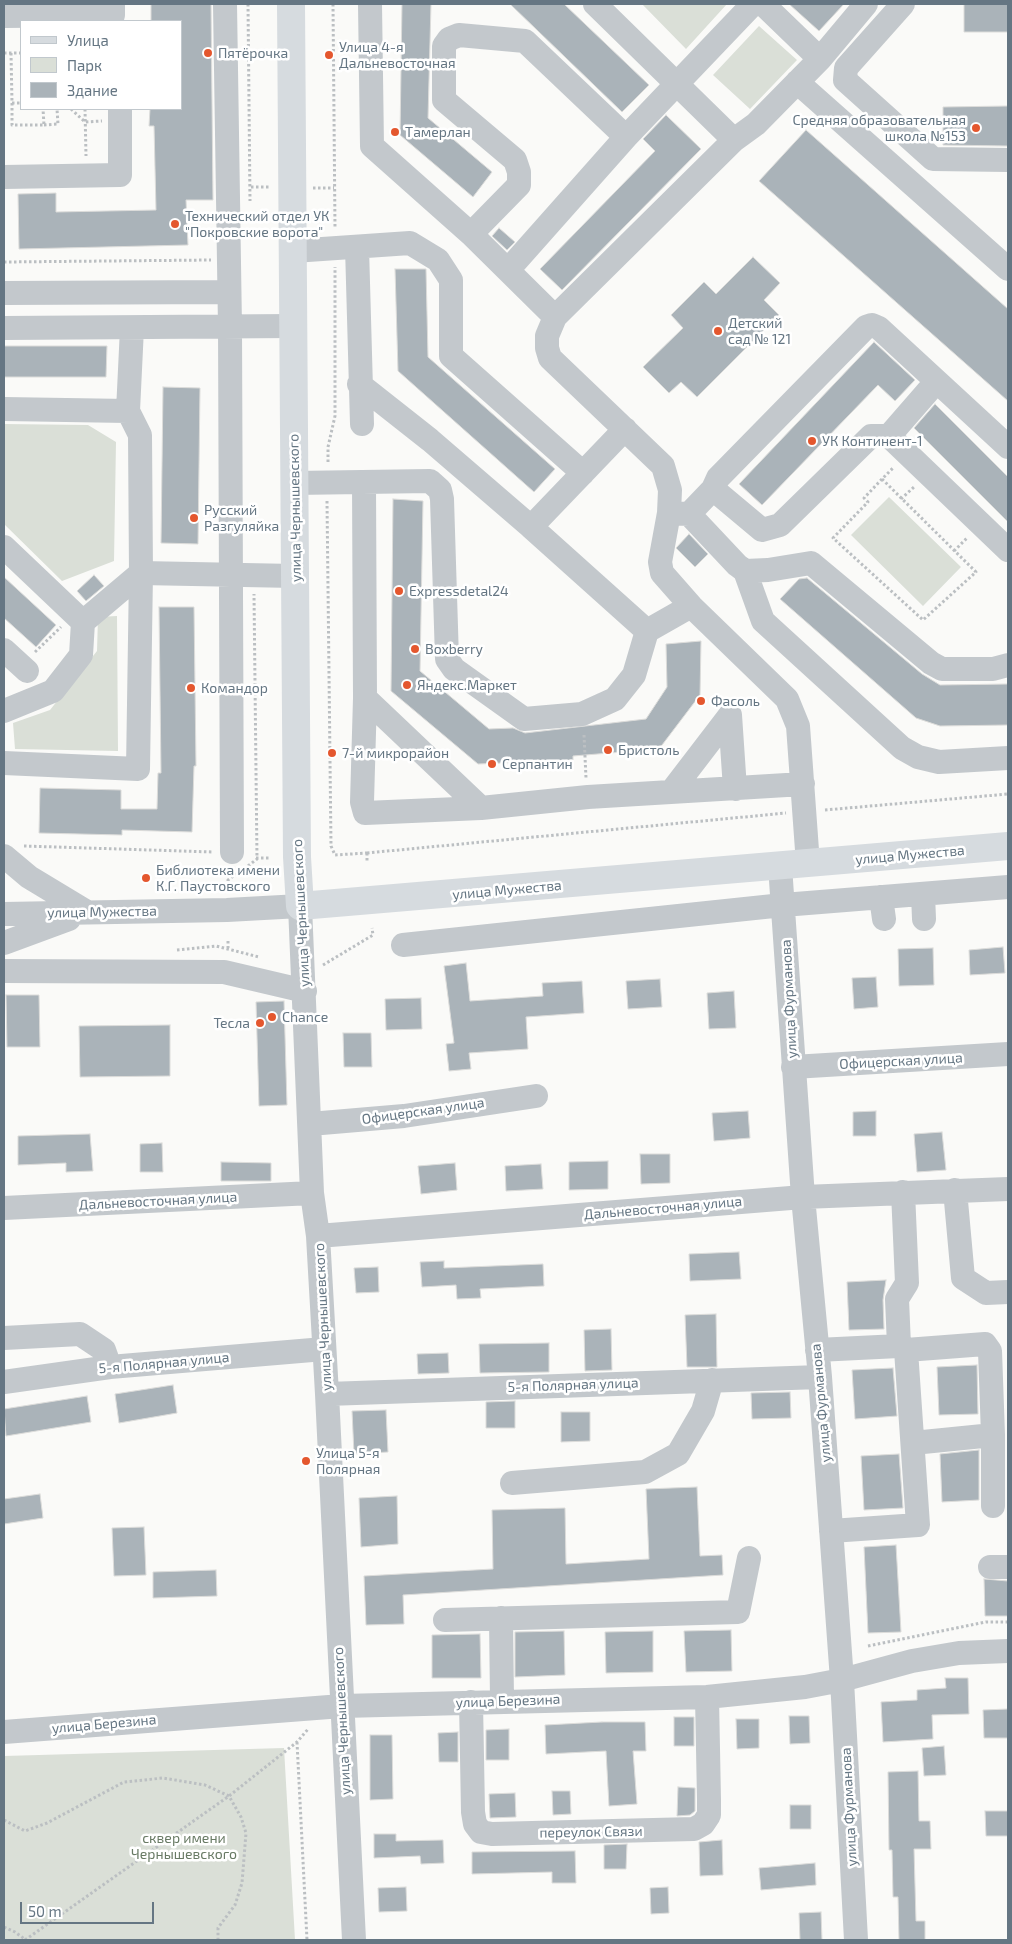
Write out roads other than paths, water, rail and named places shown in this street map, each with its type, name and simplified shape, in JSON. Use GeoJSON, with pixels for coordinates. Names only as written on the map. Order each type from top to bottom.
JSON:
{"type":"FeatureCollection","features":[{"type":"Feature","properties":{"kind":"main road","name":"улица Чернышевского"},"geometry":{"type":"LineString","coordinates":[[291,4],[294,483],[300,906]]}},
{"type":"Feature","properties":{"kind":"main road","name":"улица Мужества"},"geometry":{"type":"LineString","coordinates":[[300,906],[1008,846]]}},
{"type":"Feature","properties":{"kind":"street"},"geometry":{"type":"LineString","coordinates":[[225,4],[230,327],[232,852]]}},
{"type":"Feature","properties":{"kind":"street"},"geometry":{"type":"LineString","coordinates":[[370,4],[372,146],[471,234],[555,317]]}},
{"type":"Feature","properties":{"kind":"street"},"geometry":{"type":"LineString","coordinates":[[595,4],[734,140]]}},
{"type":"Feature","properties":{"kind":"street"},"geometry":{"type":"LineString","coordinates":[[508,270],[626,137],[753,4]]}},
{"type":"Feature","properties":{"kind":"street"},"geometry":{"type":"LineString","coordinates":[[763,4],[820,59]]}},
{"type":"Feature","properties":{"kind":"street"},"geometry":{"type":"LineString","coordinates":[[866,4],[820,59],[756,124],[734,140],[555,317],[547,336],[547,348],[550,358],[662,466],[679,514],[745,571],[764,621],[902,748],[918,757],[939,762],[1008,765]]}},
{"type":"Feature","properties":{"kind":"street"},"geometry":{"type":"LineString","coordinates":[[903,4],[846,68],[845,80],[933,159],[1008,160]]}},
{"type":"Feature","properties":{"kind":"street"},"geometry":{"type":"LineString","coordinates":[[4,16],[114,13]]}},
{"type":"Feature","properties":{"kind":"street"},"geometry":{"type":"LineString","coordinates":[[471,234],[519,185],[519,172],[515,160],[444,100],[444,46],[449,39],[459,35],[525,41],[626,137]]}},
{"type":"Feature","properties":{"kind":"street"},"geometry":{"type":"LineString","coordinates":[[797,82],[1008,269]]}},
{"type":"Feature","properties":{"kind":"street"},"geometry":{"type":"LineString","coordinates":[[4,177],[120,176],[120,110]]}},
{"type":"Feature","properties":{"kind":"street"},"geometry":{"type":"LineString","coordinates":[[293,251],[410,244],[438,260],[451,280],[451,356],[583,473]]}},
{"type":"Feature","properties":{"kind":"street"},"geometry":{"type":"LineString","coordinates":[[346,248],[362,424]]}},
{"type":"Feature","properties":{"kind":"street"},"geometry":{"type":"LineString","coordinates":[[4,293],[229,292]]}},
{"type":"Feature","properties":{"kind":"street"},"geometry":{"type":"LineString","coordinates":[[808,864],[798,726],[787,699],[691,606],[662,573],[660,562],[679,514],[713,489],[718,478],[866,327],[872,325],[879,328],[1008,447]]}},
{"type":"Feature","properties":{"kind":"street"},"geometry":{"type":"LineString","coordinates":[[4,328],[293,326]]}},
{"type":"Feature","properties":{"kind":"street"},"geometry":{"type":"LineString","coordinates":[[6,759],[138,769],[141,573],[140,435],[128,411],[132,328]]}},
{"type":"Feature","properties":{"kind":"street"},"geometry":{"type":"LineString","coordinates":[[889,436],[936,382]]}},
{"type":"Feature","properties":{"kind":"street"},"geometry":{"type":"LineString","coordinates":[[359,384],[430,440],[647,630]]}},
{"type":"Feature","properties":{"kind":"street"},"geometry":{"type":"LineString","coordinates":[[4,409],[128,411]]}},
{"type":"Feature","properties":{"kind":"street"},"geometry":{"type":"LineString","coordinates":[[531,527],[625,429]]}},
{"type":"Feature","properties":{"kind":"street"},"geometry":{"type":"LineString","coordinates":[[713,489],[762,530],[771,528],[780,525],[871,436],[889,436],[1008,550]]}},
{"type":"Feature","properties":{"kind":"street"},"geometry":{"type":"LineString","coordinates":[[294,483],[364,483],[430,480],[440,490],[442,499],[447,659],[454,668],[524,719],[582,714],[615,699],[634,675],[647,630],[691,606]]}},
{"type":"Feature","properties":{"kind":"street"},"geometry":{"type":"LineString","coordinates":[[364,483],[365,698],[362,802],[366,813],[481,808],[588,797],[803,784]]}},
{"type":"Feature","properties":{"kind":"street"},"geometry":{"type":"LineString","coordinates":[[4,547],[79,618],[81,655],[53,690],[4,711]]}},
{"type":"Feature","properties":{"kind":"street"},"geometry":{"type":"LineString","coordinates":[[745,571],[768,570],[810,563],[931,663],[942,669],[993,669],[1008,665]]}},
{"type":"Feature","properties":{"kind":"street"},"geometry":{"type":"LineString","coordinates":[[79,618],[141,573],[296,576]]}},
{"type":"Feature","properties":{"kind":"street"},"geometry":{"type":"LineString","coordinates":[[4,650],[29,664]]}},
{"type":"Feature","properties":{"kind":"street"},"geometry":{"type":"LineString","coordinates":[[365,698],[481,808]]}},
{"type":"Feature","properties":{"kind":"street"},"geometry":{"type":"LineString","coordinates":[[671,792],[730,715],[735,789]]}},
{"type":"Feature","properties":{"kind":"street"},"geometry":{"type":"LineString","coordinates":[[9,851],[29,877],[87,912]]}},
{"type":"Feature","properties":{"kind":"street","name":"улица Фурманова"},"geometry":{"type":"LineString","coordinates":[[780,866],[802,1197],[820,1377],[842,1680],[856,1940]]}},
{"type":"Feature","properties":{"kind":"street"},"geometry":{"type":"LineString","coordinates":[[403,945],[783,905],[882,908],[924,894],[1008,887]]}},
{"type":"Feature","properties":{"kind":"street"},"geometry":{"type":"LineString","coordinates":[[924,894],[924,919]]}},
{"type":"Feature","properties":{"kind":"street","name":"улица Мужества"},"geometry":{"type":"LineString","coordinates":[[4,914],[300,906]]}},
{"type":"Feature","properties":{"kind":"street","name":"улица Чернышевского"},"geometry":{"type":"LineString","coordinates":[[300,906],[312,1193],[318,1236],[327,1394],[354,1940]]}},
{"type":"Feature","properties":{"kind":"street"},"geometry":{"type":"LineString","coordinates":[[4,943],[87,912]]}},
{"type":"Feature","properties":{"kind":"street"},"geometry":{"type":"LineString","coordinates":[[4,971],[224,972],[305,991]]}},
{"type":"Feature","properties":{"kind":"street","name":"Офицерская улица"},"geometry":{"type":"LineString","coordinates":[[793,1068],[1008,1054]]}},
{"type":"Feature","properties":{"kind":"street","name":"Офицерская улица"},"geometry":{"type":"LineString","coordinates":[[310,1124],[404,1116],[536,1096]]}},
{"type":"Feature","properties":{"kind":"street","name":"Дальневосточная улица"},"geometry":{"type":"LineString","coordinates":[[318,1236],[802,1197],[1008,1189]]}},
{"type":"Feature","properties":{"kind":"street"},"geometry":{"type":"LineString","coordinates":[[955,1190],[963,1278],[986,1293],[1008,1292]]}},
{"type":"Feature","properties":{"kind":"street"},"geometry":{"type":"LineString","coordinates":[[831,1530],[918,1525],[913,1443],[897,1298],[908,1283],[903,1192]]}},
{"type":"Feature","properties":{"kind":"street","name":"Дальневосточная улица"},"geometry":{"type":"LineString","coordinates":[[4,1208],[312,1193]]}},
{"type":"Feature","properties":{"kind":"street"},"geometry":{"type":"LineString","coordinates":[[4,1338],[80,1334],[104,1350],[110,1367]]}},
{"type":"Feature","properties":{"kind":"street"},"geometry":{"type":"LineString","coordinates":[[817,1350],[985,1344],[990,1351],[993,1506]]}},
{"type":"Feature","properties":{"kind":"street","name":"5-я Полярная улица"},"geometry":{"type":"LineString","coordinates":[[4,1382],[110,1367],[324,1349]]}},
{"type":"Feature","properties":{"kind":"street","name":"5-я Полярная улица"},"geometry":{"type":"LineString","coordinates":[[327,1394],[820,1377]]}},
{"type":"Feature","properties":{"kind":"street"},"geometry":{"type":"LineString","coordinates":[[512,1483],[645,1472],[678,1454],[703,1411],[712,1380]]}},
{"type":"Feature","properties":{"kind":"street"},"geometry":{"type":"LineString","coordinates":[[913,1443],[993,1436]]}},
{"type":"Feature","properties":{"kind":"street"},"geometry":{"type":"LineString","coordinates":[[445,1620],[738,1612],[749,1558]]}},
{"type":"Feature","properties":{"kind":"street"},"geometry":{"type":"LineString","coordinates":[[501,1618],[502,1700]]}},
{"type":"Feature","properties":{"kind":"street","name":"улица Березина"},"geometry":{"type":"LineString","coordinates":[[4,1732],[342,1706],[502,1700],[707,1696],[805,1687],[842,1680],[912,1661],[959,1654],[1008,1651]]}},
{"type":"Feature","properties":{"kind":"street","name":"переулок Связи"},"geometry":{"type":"LineString","coordinates":[[471,1702],[473,1812],[475,1824],[481,1832],[492,1834],[694,1829],[703,1824],[709,1815],[707,1696]]}},
{"type":"Feature","properties":{"kind":"place","name":"Пятёрочка"},"geometry":{"type":"Point","coordinates":[208,53]}},
{"type":"Feature","properties":{"kind":"place","name":"Улица 4-я Дальневосточная"},"geometry":{"type":"Point","coordinates":[329,55]}},
{"type":"Feature","properties":{"kind":"place","name":"Средняя образовательная школа №153"},"geometry":{"type":"Point","coordinates":[976,128]}},
{"type":"Feature","properties":{"kind":"place","name":"Тамерлан"},"geometry":{"type":"Point","coordinates":[395,132]}},
{"type":"Feature","properties":{"kind":"place","name":"Технический отдел УК \"Покровские ворота\""},"geometry":{"type":"Point","coordinates":[175,224]}},
{"type":"Feature","properties":{"kind":"place","name":"Детский сад № 121"},"geometry":{"type":"Point","coordinates":[718,331]}},
{"type":"Feature","properties":{"kind":"place","name":"УК Континент-1"},"geometry":{"type":"Point","coordinates":[812,441]}},
{"type":"Feature","properties":{"kind":"place","name":"Русский Разгуляйка"},"geometry":{"type":"Point","coordinates":[194,518]}},
{"type":"Feature","properties":{"kind":"place","name":"Expressdetal24"},"geometry":{"type":"Point","coordinates":[399,591]}},
{"type":"Feature","properties":{"kind":"place","name":"Boxberry"},"geometry":{"type":"Point","coordinates":[415,649]}},
{"type":"Feature","properties":{"kind":"place","name":"Яндекс.Маркет"},"geometry":{"type":"Point","coordinates":[407,685]}},
{"type":"Feature","properties":{"kind":"place","name":"Командор"},"geometry":{"type":"Point","coordinates":[191,688]}},
{"type":"Feature","properties":{"kind":"place","name":"Фасоль"},"geometry":{"type":"Point","coordinates":[701,701]}},
{"type":"Feature","properties":{"kind":"place","name":"Бристоль"},"geometry":{"type":"Point","coordinates":[608,750]}},
{"type":"Feature","properties":{"kind":"place","name":"7-й микрорайон"},"geometry":{"type":"Point","coordinates":[332,753]}},
{"type":"Feature","properties":{"kind":"place","name":"Серпантин"},"geometry":{"type":"Point","coordinates":[492,764]}},
{"type":"Feature","properties":{"kind":"place","name":"Библиотека имени К.Г. Паустовского"},"geometry":{"type":"Point","coordinates":[146,878]}},
{"type":"Feature","properties":{"kind":"place","name":"Chance"},"geometry":{"type":"Point","coordinates":[272,1017]}},
{"type":"Feature","properties":{"kind":"place","name":"Тесла"},"geometry":{"type":"Point","coordinates":[260,1023]}},
{"type":"Feature","properties":{"kind":"place","name":"Улица 5-я Полярная"},"geometry":{"type":"Point","coordinates":[306,1461]}},
{"type":"Feature","properties":{"kind":"park label","name":"сквер имени Чернышевского"},"geometry":{"type":"Point","coordinates":[184,1846]}}]}
